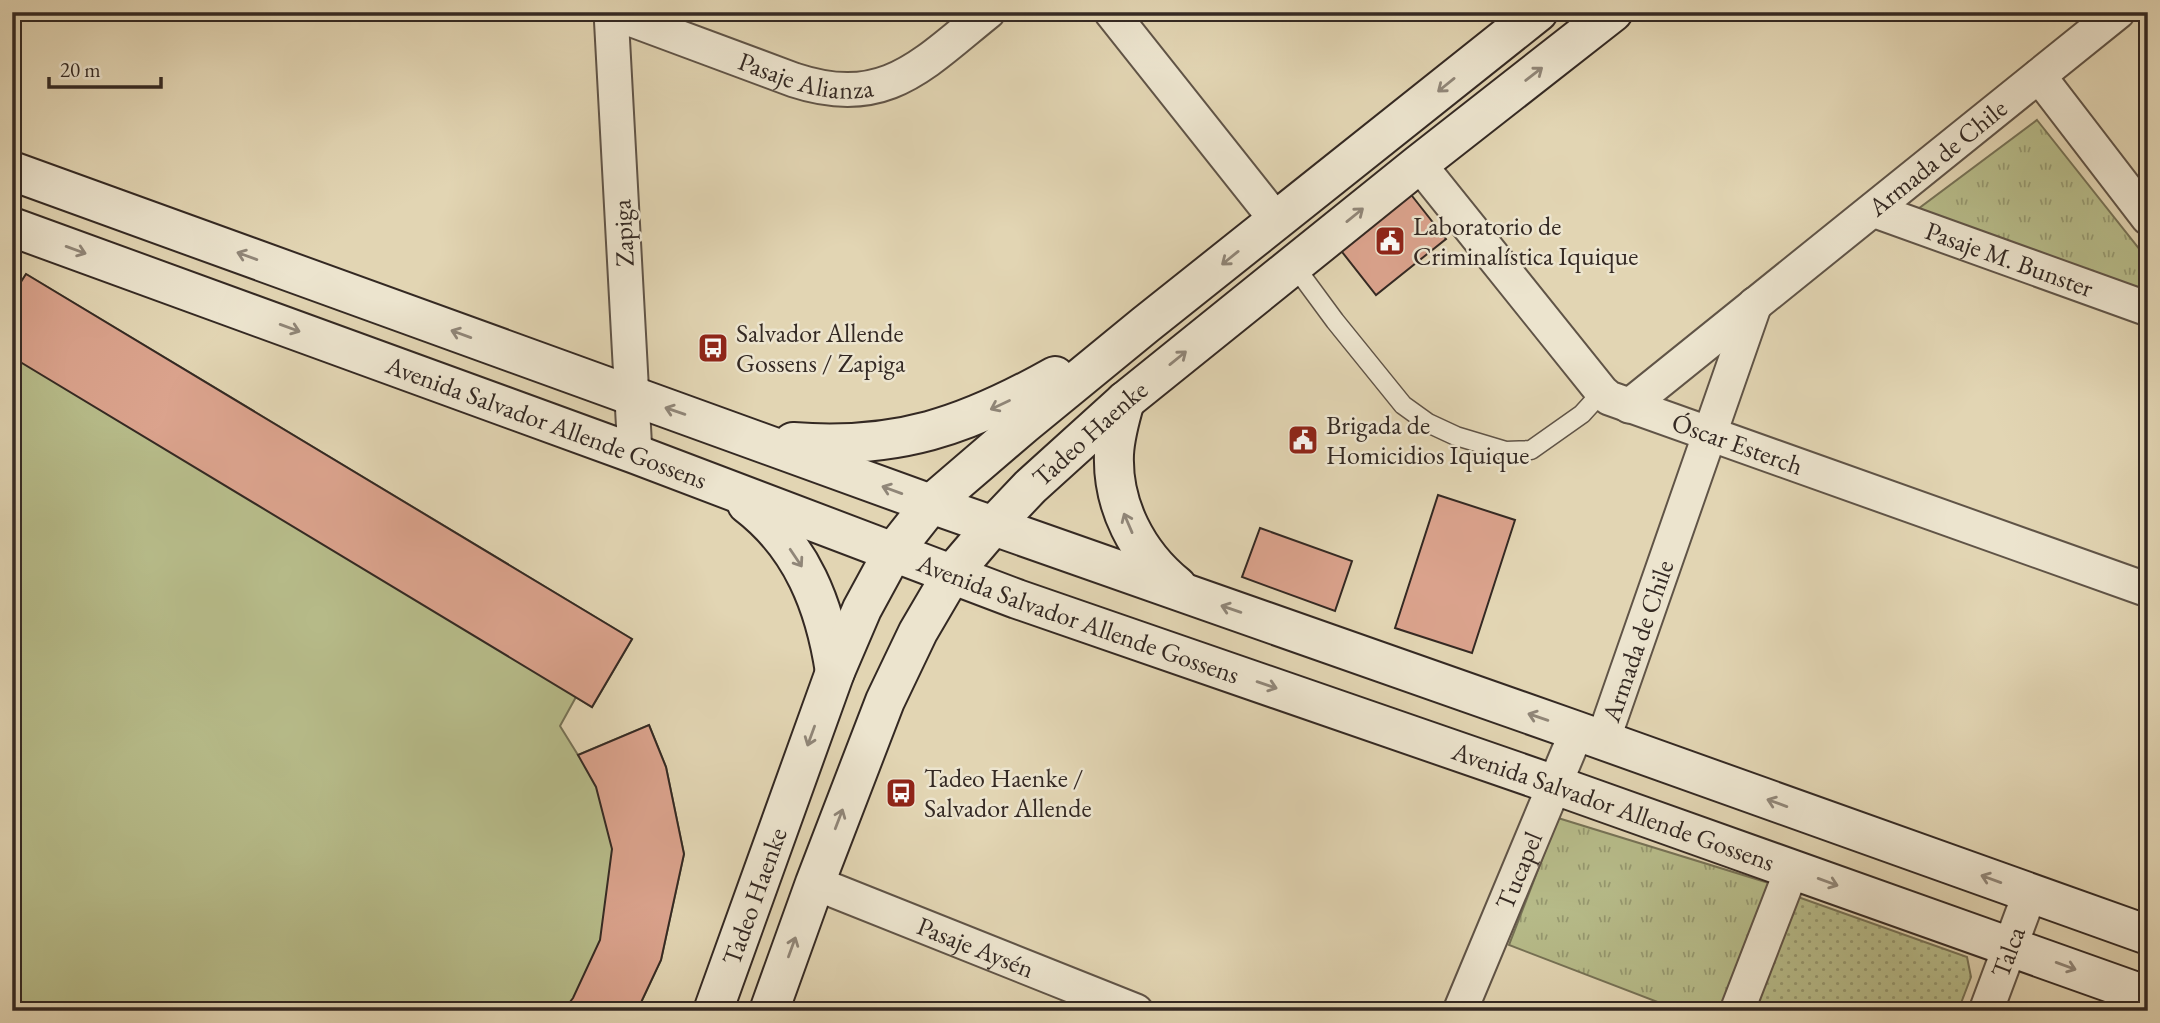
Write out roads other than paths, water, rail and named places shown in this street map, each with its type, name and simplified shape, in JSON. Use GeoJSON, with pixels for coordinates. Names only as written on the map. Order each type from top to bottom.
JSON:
{"type":"FeatureCollection","features":[{"type":"Feature","properties":{"kind":"main road","name":"Tadeo Haenke"},"geometry":{"type":"LineString","coordinates":[[713,1011],[835,672],[862,609],[893,552],[931,504],[1146,325],[1538,12]]}},
{"type":"Feature","properties":{"kind":"main road","name":"Tadeo Haenke"},"geometry":{"type":"LineString","coordinates":[[769,1011],[885,701],[918,632],[952,574],[1030,487],[1125,401],[1293,264],[1613,12]]}},
{"type":"Feature","properties":{"kind":"main road","name":"Avenida Salvador Allende Gossens"},"geometry":{"type":"LineString","coordinates":[[12,171],[931,504],[2148,935]]}},
{"type":"Feature","properties":{"kind":"main road","name":"Avenida Salvador Allende Gossens"},"geometry":{"type":"LineString","coordinates":[[12,227],[635,454],[952,574],[2148,996]]}},
{"type":"Feature","properties":{"kind":"main road"},"geometry":{"type":"LineString","coordinates":[[739,434],[775,440],[838,444],[865,443],[935,430],[976,417],[1015,398],[1146,325]]}},
{"type":"Feature","properties":{"kind":"main road"},"geometry":{"type":"LineString","coordinates":[[1125,401],[1117,427],[1114,455],[1122,509],[1132,534],[1147,557],[1186,593]]}},
{"type":"Feature","properties":{"kind":"main road"},"geometry":{"type":"LineString","coordinates":[[732,492],[755,510],[776,532],[810,581],[825,620],[835,672]]}},
{"type":"Feature","properties":{"kind":"street","name":"Pasaje Alianza"},"geometry":{"type":"LineString","coordinates":[[611,12],[815,87],[859,90],[900,79],[918,68],[988,12]]}},
{"type":"Feature","properties":{"kind":"street","name":"Zapiga"},"geometry":{"type":"LineString","coordinates":[[611,12],[635,454]]}},
{"type":"Feature","properties":{"kind":"street"},"geometry":{"type":"LineString","coordinates":[[1111,12],[1277,221]]}},
{"type":"Feature","properties":{"kind":"street","name":"Armada de Chile"},"geometry":{"type":"LineString","coordinates":[[1615,399],[1755,304],[2118,12]]}},
{"type":"Feature","properties":{"kind":"street"},"geometry":{"type":"LineString","coordinates":[[2039,76],[2148,218]]}},
{"type":"Feature","properties":{"kind":"street"},"geometry":{"type":"LineString","coordinates":[[1419,164],[1615,399]]}},
{"type":"Feature","properties":{"kind":"street","name":"Pasaje M. Bunster"},"geometry":{"type":"LineString","coordinates":[[1873,210],[2148,309]]}},
{"type":"Feature","properties":{"kind":"street","name":"Armada de Chile"},"geometry":{"type":"LineString","coordinates":[[1590,736],[1710,434],[1755,304]]}},
{"type":"Feature","properties":{"kind":"street","name":"Óscar Esterch"},"geometry":{"type":"LineString","coordinates":[[1615,399],[2148,590]]}},
{"type":"Feature","properties":{"kind":"street","name":"Tucapel"},"geometry":{"type":"LineString","coordinates":[[1460,1011],[1555,785],[1590,736]]}},
{"type":"Feature","properties":{"kind":"street"},"geometry":{"type":"LineString","coordinates":[[1737,1011],[1792,869]]}},
{"type":"Feature","properties":{"kind":"street","name":"Pasaje Aysén"},"geometry":{"type":"LineString","coordinates":[[815,883],[1136,1011]]}},
{"type":"Feature","properties":{"kind":"street","name":"Talca"},"geometry":{"type":"LineString","coordinates":[[1986,1011],[2030,893]]}},
{"type":"Feature","properties":{"kind":"lane"},"geometry":{"type":"LineString","coordinates":[[1293,264],[1403,405],[1428,423],[1456,436],[1506,451],[1531,450],[1582,414],[1615,399]]}},
{"type":"Feature","properties":{"kind":"place","name":"Laboratorio de Criminalística Iquique"},"geometry":{"type":"Point","coordinates":[1390,241]}},
{"type":"Feature","properties":{"kind":"place","name":"Salvador Allende Gossens / Zapiga"},"geometry":{"type":"Point","coordinates":[713,348]}},
{"type":"Feature","properties":{"kind":"place","name":"Brigada de Homicidios Iquique"},"geometry":{"type":"Point","coordinates":[1303,440]}},
{"type":"Feature","properties":{"kind":"place","name":"Tadeo Haenke / Salvador Allende"},"geometry":{"type":"Point","coordinates":[901,793]}}]}
